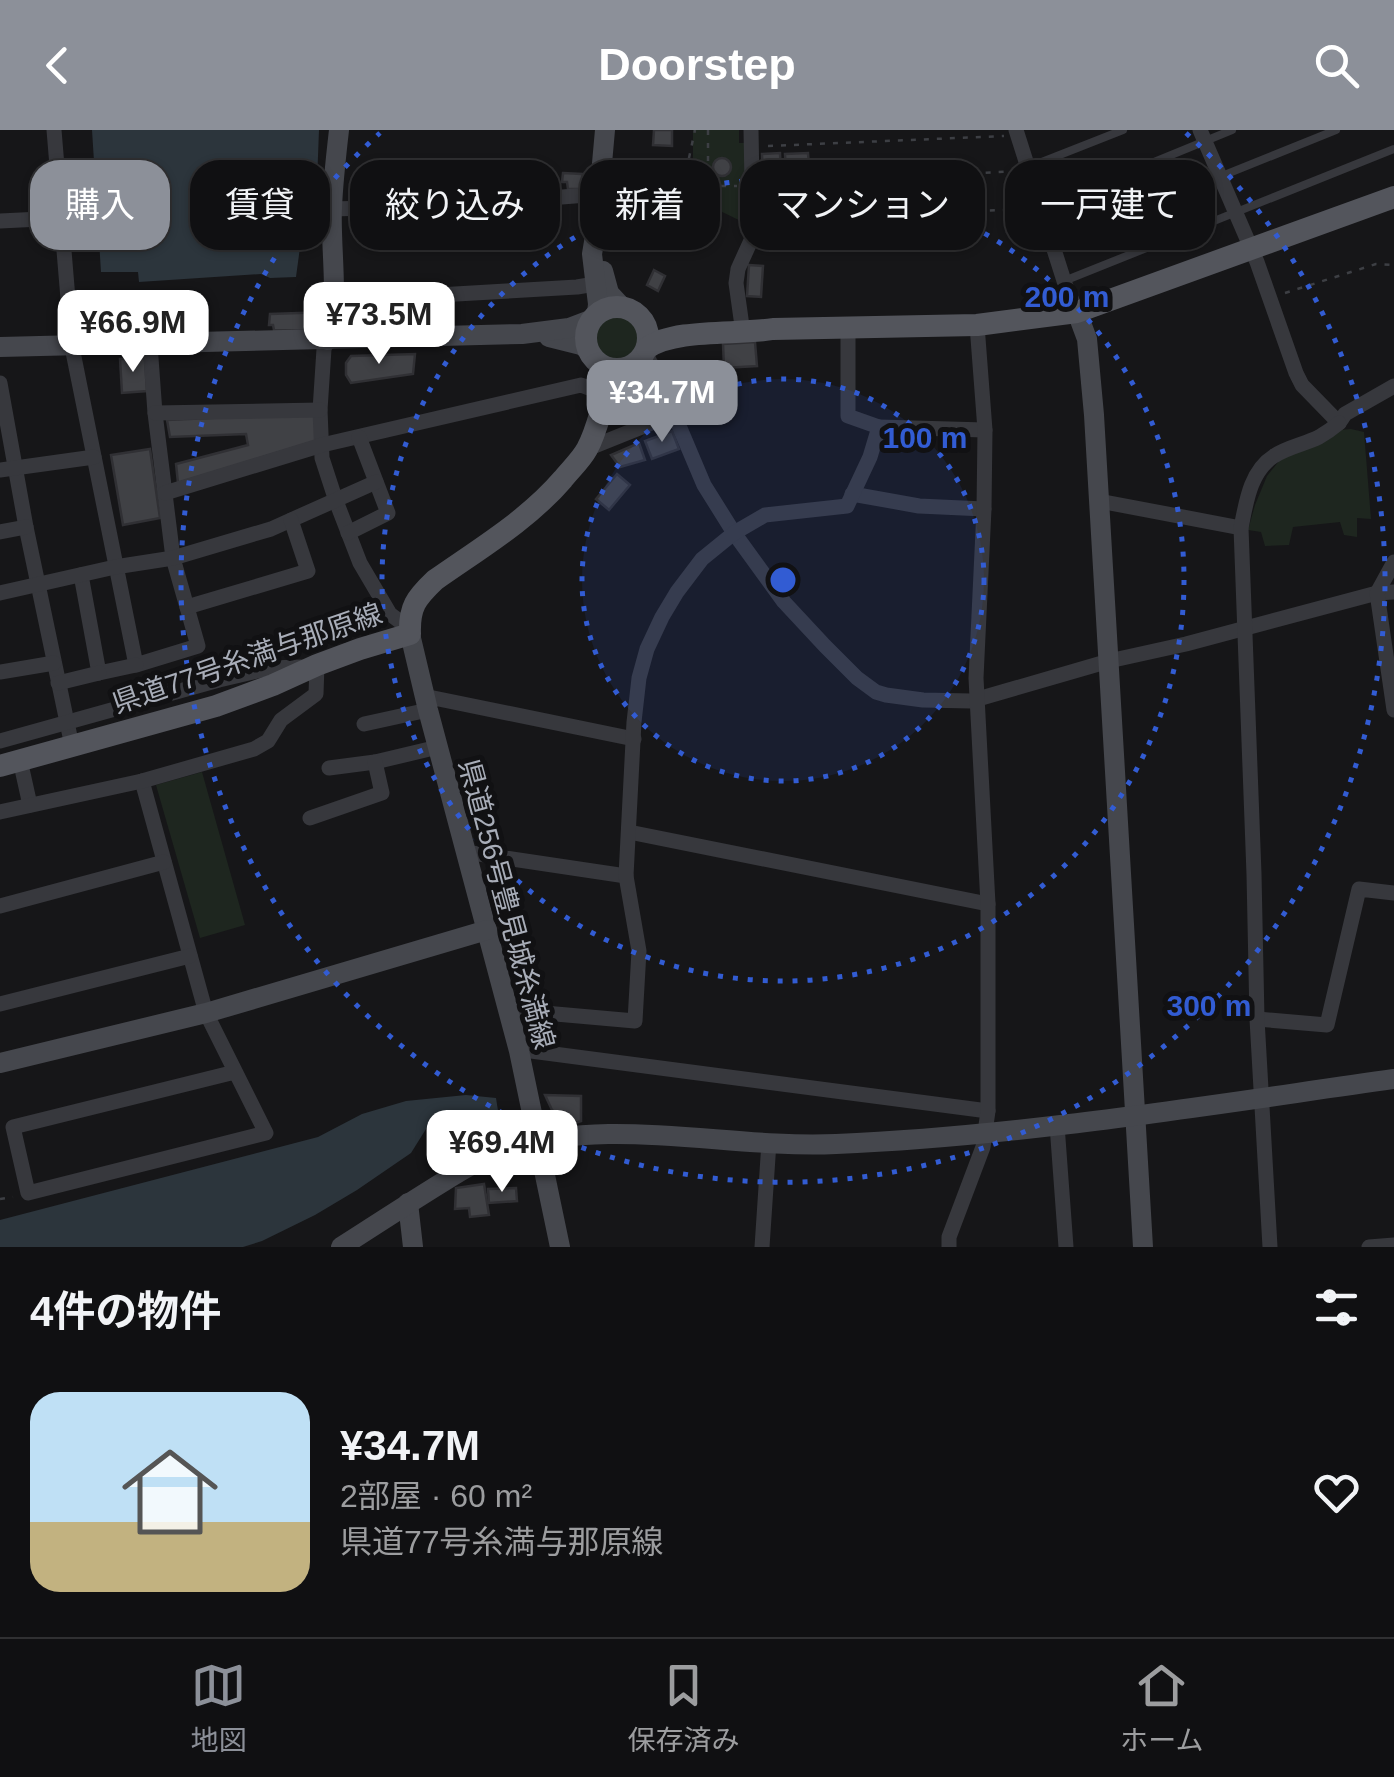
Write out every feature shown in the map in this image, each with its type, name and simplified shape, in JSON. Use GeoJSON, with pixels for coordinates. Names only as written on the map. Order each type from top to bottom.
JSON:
{"type":"FeatureCollection","features":[{"type":"Feature","properties":{"kind":"main road"},"geometry":{"type":"LineString","coordinates":[[622,358],[665,338],[773,329],[977,324],[1077,312],[1394,197]]}},
{"type":"Feature","properties":{"kind":"main road"},"geometry":{"type":"LineString","coordinates":[[622,358],[585,339],[594,316],[605,308],[630,309],[654,324],[773,329]]}},
{"type":"Feature","properties":{"kind":"main road"},"geometry":{"type":"LineString","coordinates":[[622,358],[648,336],[642,320]]}},
{"type":"Feature","properties":{"kind":"main road","name":"県道77号糸満与那原線"},"geometry":{"type":"LineString","coordinates":[[563,478],[594,390],[622,358]]}},
{"type":"Feature","properties":{"kind":"main road","name":"県道77号糸満与那原線"},"geometry":{"type":"LineString","coordinates":[[10,763],[216,706],[410,631],[412,608],[424,590],[534,508],[587,449],[622,358]]}},
{"type":"Feature","properties":{"kind":"street"},"geometry":{"type":"LineString","coordinates":[[54,130],[56,160]]}},
{"type":"Feature","properties":{"kind":"street"},"geometry":{"type":"LineString","coordinates":[[339,130],[332,209],[331,332],[324,348],[320,410],[322,458],[360,564],[390,614],[410,631]]}},
{"type":"Feature","properties":{"kind":"street"},"geometry":{"type":"LineString","coordinates":[[603,160],[605,130]]}},
{"type":"Feature","properties":{"kind":"street"},"geometry":{"type":"LineString","coordinates":[[1019,131],[1025,160]]}},
{"type":"Feature","properties":{"kind":"street"},"geometry":{"type":"LineString","coordinates":[[1202,136],[1251,248],[1302,386],[1339,423]]}},
{"type":"Feature","properties":{"kind":"street"},"geometry":{"type":"LineString","coordinates":[[332,209],[448,206],[580,196]]}},
{"type":"Feature","properties":{"kind":"street"},"geometry":{"type":"LineString","coordinates":[[0,221],[30,220]]}},
{"type":"Feature","properties":{"kind":"street"},"geometry":{"type":"LineString","coordinates":[[64,250],[72,346],[136,665]]}},
{"type":"Feature","properties":{"kind":"street"},"geometry":{"type":"LineString","coordinates":[[0,347],[522,334],[569,328],[594,316],[593,250]]}},
{"type":"Feature","properties":{"kind":"street"},"geometry":{"type":"LineString","coordinates":[[600,250],[608,290],[622,307]]}},
{"type":"Feature","properties":{"kind":"street"},"geometry":{"type":"LineString","coordinates":[[742,326],[736,283],[747,250]]}},
{"type":"Feature","properties":{"kind":"street"},"geometry":{"type":"LineString","coordinates":[[1054,250],[1088,347],[1144,1247]]}},
{"type":"Feature","properties":{"kind":"street"},"geometry":{"type":"LineString","coordinates":[[333,290],[421,296],[595,284]]}},
{"type":"Feature","properties":{"kind":"street"},"geometry":{"type":"LineString","coordinates":[[949,1247],[986,1133],[988,1110],[988,904],[977,652],[985,430],[977,324]]}},
{"type":"Feature","properties":{"kind":"street"},"geometry":{"type":"LineString","coordinates":[[848,328],[848,416],[878,427],[985,430]]}},
{"type":"Feature","properties":{"kind":"street"},"geometry":{"type":"LineString","coordinates":[[522,334],[568,340],[622,358],[650,362],[669,391],[674,414],[704,485],[734,534],[784,602],[846,668],[886,696],[964,702],[1108,660],[1386,592]]}},
{"type":"Feature","properties":{"kind":"street"},"geometry":{"type":"LineString","coordinates":[[58,683],[198,646],[173,558],[150,344]]}},
{"type":"Feature","properties":{"kind":"street"},"geometry":{"type":"LineString","coordinates":[[0,384],[8,468],[26,526],[72,746]]}},
{"type":"Feature","properties":{"kind":"street"},"geometry":{"type":"LineString","coordinates":[[164,494],[322,445],[581,385],[594,390]]}},
{"type":"Feature","properties":{"kind":"street"},"geometry":{"type":"LineString","coordinates":[[1270,1247],[1257,1019],[1242,528],[1255,478],[1274,456],[1322,436],[1346,414],[1394,386]]}},
{"type":"Feature","properties":{"kind":"street"},"geometry":{"type":"LineString","coordinates":[[155,413],[320,410]]}},
{"type":"Feature","properties":{"kind":"street"},"geometry":{"type":"LineString","coordinates":[[587,449],[674,414]]}},
{"type":"Feature","properties":{"kind":"street"},"geometry":{"type":"LineString","coordinates":[[510,1015],[522,1011],[635,1021],[639,951],[626,876],[634,738],[647,650],[677,592],[702,560],[734,534],[765,515],[847,506],[870,457],[878,427]]}},
{"type":"Feature","properties":{"kind":"street"},"geometry":{"type":"LineString","coordinates":[[348,534],[388,513],[359,437]]}},
{"type":"Feature","properties":{"kind":"street"},"geometry":{"type":"LineString","coordinates":[[8,468],[94,457]]}},
{"type":"Feature","properties":{"kind":"street"},"geometry":{"type":"LineString","coordinates":[[0,593],[173,558],[271,529],[376,482]]}},
{"type":"Feature","properties":{"kind":"street"},"geometry":{"type":"LineString","coordinates":[[852,494],[919,506],[984,508]]}},
{"type":"Feature","properties":{"kind":"street"},"geometry":{"type":"LineString","coordinates":[[1099,501],[1242,528]]}},
{"type":"Feature","properties":{"kind":"street"},"geometry":{"type":"LineString","coordinates":[[187,607],[308,571],[291,520]]}},
{"type":"Feature","properties":{"kind":"street"},"geometry":{"type":"LineString","coordinates":[[0,532],[26,526]]}},
{"type":"Feature","properties":{"kind":"street"},"geometry":{"type":"LineString","coordinates":[[1394,562],[1386,592],[1394,710]]}},
{"type":"Feature","properties":{"kind":"street"},"geometry":{"type":"LineString","coordinates":[[81,574],[99,672]]}},
{"type":"Feature","properties":{"kind":"street","name":"県道256号豊見城糸満線"},"geometry":{"type":"LineString","coordinates":[[410,631],[510,1015],[560,1247]]}},
{"type":"Feature","properties":{"kind":"street"},"geometry":{"type":"LineString","coordinates":[[0,672],[54,663]]}},
{"type":"Feature","properties":{"kind":"street"},"geometry":{"type":"LineString","coordinates":[[0,741],[270,668],[314,666],[316,694],[281,720],[268,741],[254,750],[142,782],[0,812]]}},
{"type":"Feature","properties":{"kind":"street"},"geometry":{"type":"LineString","coordinates":[[274,685],[286,716]]}},
{"type":"Feature","properties":{"kind":"street"},"geometry":{"type":"LineString","coordinates":[[364,724],[426,703],[634,738]]}},
{"type":"Feature","properties":{"kind":"street"},"geometry":{"type":"LineString","coordinates":[[329,768],[438,747]]}},
{"type":"Feature","properties":{"kind":"street"},"geometry":{"type":"LineString","coordinates":[[310,818],[382,793],[375,762]]}},
{"type":"Feature","properties":{"kind":"street"},"geometry":{"type":"LineString","coordinates":[[10,763],[30,805]]}},
{"type":"Feature","properties":{"kind":"street"},"geometry":{"type":"LineString","coordinates":[[142,782],[206,1013],[266,1133],[28,1194],[13,1128],[235,1072]]}},
{"type":"Feature","properties":{"kind":"street"},"geometry":{"type":"LineString","coordinates":[[629,832],[988,904]]}},
{"type":"Feature","properties":{"kind":"street"},"geometry":{"type":"LineString","coordinates":[[465,852],[626,876]]}},
{"type":"Feature","properties":{"kind":"street"},"geometry":{"type":"LineString","coordinates":[[0,906],[164,862]]}},
{"type":"Feature","properties":{"kind":"street"},"geometry":{"type":"LineString","coordinates":[[1257,1019],[1327,1025],[1359,889],[1394,894]]}},
{"type":"Feature","properties":{"kind":"street"},"geometry":{"type":"LineString","coordinates":[[0,1063],[206,1013],[487,930]]}},
{"type":"Feature","properties":{"kind":"street"},"geometry":{"type":"LineString","coordinates":[[0,1004],[190,956]]}},
{"type":"Feature","properties":{"kind":"street"},"geometry":{"type":"LineString","coordinates":[[518,1051],[988,1110]]}},
{"type":"Feature","properties":{"kind":"street"},"geometry":{"type":"LineString","coordinates":[[341,1247],[466,1168],[503,1150],[587,1134],[830,1144],[911,1140],[1136,1116],[1394,1079]]}},
{"type":"Feature","properties":{"kind":"street"},"geometry":{"type":"LineString","coordinates":[[1058,1125],[1066,1247]]}},
{"type":"Feature","properties":{"kind":"street"},"geometry":{"type":"LineString","coordinates":[[762,1247],[768,1142]]}},
{"type":"Feature","properties":{"kind":"street"},"geometry":{"type":"LineString","coordinates":[[408,1203],[413,1247]]}},
{"type":"Feature","properties":{"kind":"street"},"geometry":{"type":"LineString","coordinates":[[1369,1247],[1394,1245]]}},
{"type":"Feature","properties":{"kind":"lane"},"geometry":{"type":"LineString","coordinates":[[1047,160],[1123,130]]}},
{"type":"Feature","properties":{"kind":"lane"},"geometry":{"type":"LineString","coordinates":[[1148,160],[1202,136],[1232,130]]}},
{"type":"Feature","properties":{"kind":"lane"},"geometry":{"type":"LineString","coordinates":[[1215,179],[1336,130]]}},
{"type":"Feature","properties":{"kind":"lane"},"geometry":{"type":"LineString","coordinates":[[1064,281],[1394,149]]}},
{"type":"Feature","properties":{"kind":"path"},"geometry":{"type":"LineString","coordinates":[[689,160],[695,130]]}},
{"type":"Feature","properties":{"kind":"path"},"geometry":{"type":"LineString","coordinates":[[708,130],[708,160]]}},
{"type":"Feature","properties":{"kind":"path"},"geometry":{"type":"LineString","coordinates":[[751,138],[1006,136],[1019,131]]}},
{"type":"Feature","properties":{"kind":"path"},"geometry":{"type":"LineString","coordinates":[[1271,298],[1376,264],[1394,265]]}},
{"type":"Feature","properties":{"kind":"shaded area"},"geometry":{"type":"Polygon","coordinates":[[[92,130],[319,130],[318,160],[190,160],[190,250],[300,250],[296,277],[270,278],[261,274],[139,282],[138,272],[101,272],[100,250],[170,250],[170,160],[94,160],[92,130]]]}},
{"type":"Feature","properties":{"kind":"shaded area"},"geometry":{"type":"Polygon","coordinates":[[[693,130],[739,130],[739,143],[746,143],[746,160],[740,160],[740,221],[720,211],[720,160],[693,160],[693,130]]]}},
{"type":"Feature","properties":{"kind":"shaded area"},"geometry":{"type":"Polygon","coordinates":[[[617,312],[635,320],[643,338],[635,356],[617,364],[599,356],[591,338],[599,320],[617,312]]]}},
{"type":"Feature","properties":{"kind":"shaded area"},"geometry":{"type":"Polygon","coordinates":[[[1340,430],[1364,432],[1371,519],[1357,518],[1357,537],[1344,535],[1340,522],[1293,527],[1289,545],[1265,546],[1261,532],[1248,530],[1267,476],[1284,455],[1340,430]]]}},
{"type":"Feature","properties":{"kind":"shaded area"},"geometry":{"type":"Polygon","coordinates":[[[202,772],[245,925],[200,938],[156,785],[202,772]]]}},
{"type":"Feature","properties":{"kind":"shaded area"},"geometry":{"type":"Polygon","coordinates":[[[466,1095],[496,1098],[499,1117],[426,1129],[411,1153],[357,1190],[262,1241],[243,1247],[0,1247],[0,1220],[318,1137],[362,1114],[406,1101],[466,1095]]]}},
{"type":"Feature","properties":{"kind":"building"},"geometry":{"type":"Polygon","coordinates":[[[654,130],[672,130],[672,146],[653,145],[654,130]]]}},
{"type":"Feature","properties":{"kind":"building"},"geometry":{"type":"Polygon","coordinates":[[[780,153],[780,160],[762,160],[762,154],[780,153]]]}},
{"type":"Feature","properties":{"kind":"building"},"geometry":{"type":"Polygon","coordinates":[[[808,153],[809,160],[785,160],[785,154],[808,153]]]}},
{"type":"Feature","properties":{"kind":"building"},"geometry":{"type":"Polygon","coordinates":[[[722,158],[731,167],[722,176],[718,160],[722,158]]]}},
{"type":"Feature","properties":{"kind":"building"},"geometry":{"type":"Polygon","coordinates":[[[563,173],[580,174],[580,189],[568,189],[567,182],[562,182],[563,173]]]}},
{"type":"Feature","properties":{"kind":"building"},"geometry":{"type":"Polygon","coordinates":[[[749,265],[763,266],[761,297],[747,296],[749,265]]]}},
{"type":"Feature","properties":{"kind":"building"},"geometry":{"type":"Polygon","coordinates":[[[654,270],[665,276],[658,291],[647,285],[654,270]]]}},
{"type":"Feature","properties":{"kind":"building"},"geometry":{"type":"Polygon","coordinates":[[[328,312],[329,331],[274,330],[269,325],[270,314],[328,312]]]}},
{"type":"Feature","properties":{"kind":"building"},"geometry":{"type":"Polygon","coordinates":[[[755,342],[757,366],[724,368],[723,344],[755,342]]]}},
{"type":"Feature","properties":{"kind":"building"},"geometry":{"type":"Polygon","coordinates":[[[415,354],[413,374],[351,383],[346,375],[346,363],[351,356],[415,354]]]}},
{"type":"Feature","properties":{"kind":"building"},"geometry":{"type":"Polygon","coordinates":[[[145,358],[147,391],[122,393],[120,359],[145,358]]]}},
{"type":"Feature","properties":{"kind":"building"},"geometry":{"type":"Polygon","coordinates":[[[717,392],[718,411],[685,412],[684,393],[717,392]]]}},
{"type":"Feature","properties":{"kind":"building"},"geometry":{"type":"Polygon","coordinates":[[[316,413],[316,441],[178,483],[176,464],[248,445],[246,434],[170,437],[167,420],[316,413]]]}},
{"type":"Feature","properties":{"kind":"building"},"geometry":{"type":"Polygon","coordinates":[[[672,431],[679,449],[652,459],[645,441],[672,431]]]}},
{"type":"Feature","properties":{"kind":"building"},"geometry":{"type":"Polygon","coordinates":[[[639,443],[645,460],[620,467],[611,455],[639,443]]]}},
{"type":"Feature","properties":{"kind":"building"},"geometry":{"type":"Polygon","coordinates":[[[150,449],[160,518],[123,525],[111,455],[150,449]]]}},
{"type":"Feature","properties":{"kind":"building"},"geometry":{"type":"Polygon","coordinates":[[[617,474],[630,485],[609,510],[596,499],[617,474]]]}},
{"type":"Feature","properties":{"kind":"building"},"geometry":{"type":"Polygon","coordinates":[[[545,1095],[581,1096],[581,1121],[569,1125],[552,1110],[545,1095]]]}},
{"type":"Feature","properties":{"kind":"building"},"geometry":{"type":"Polygon","coordinates":[[[484,1184],[489,1215],[470,1217],[469,1208],[455,1209],[456,1188],[484,1184]]]}},
{"type":"Feature","properties":{"kind":"building"},"geometry":{"type":"Polygon","coordinates":[[[516,1188],[517,1201],[489,1203],[488,1189],[516,1188]]]}}]}
